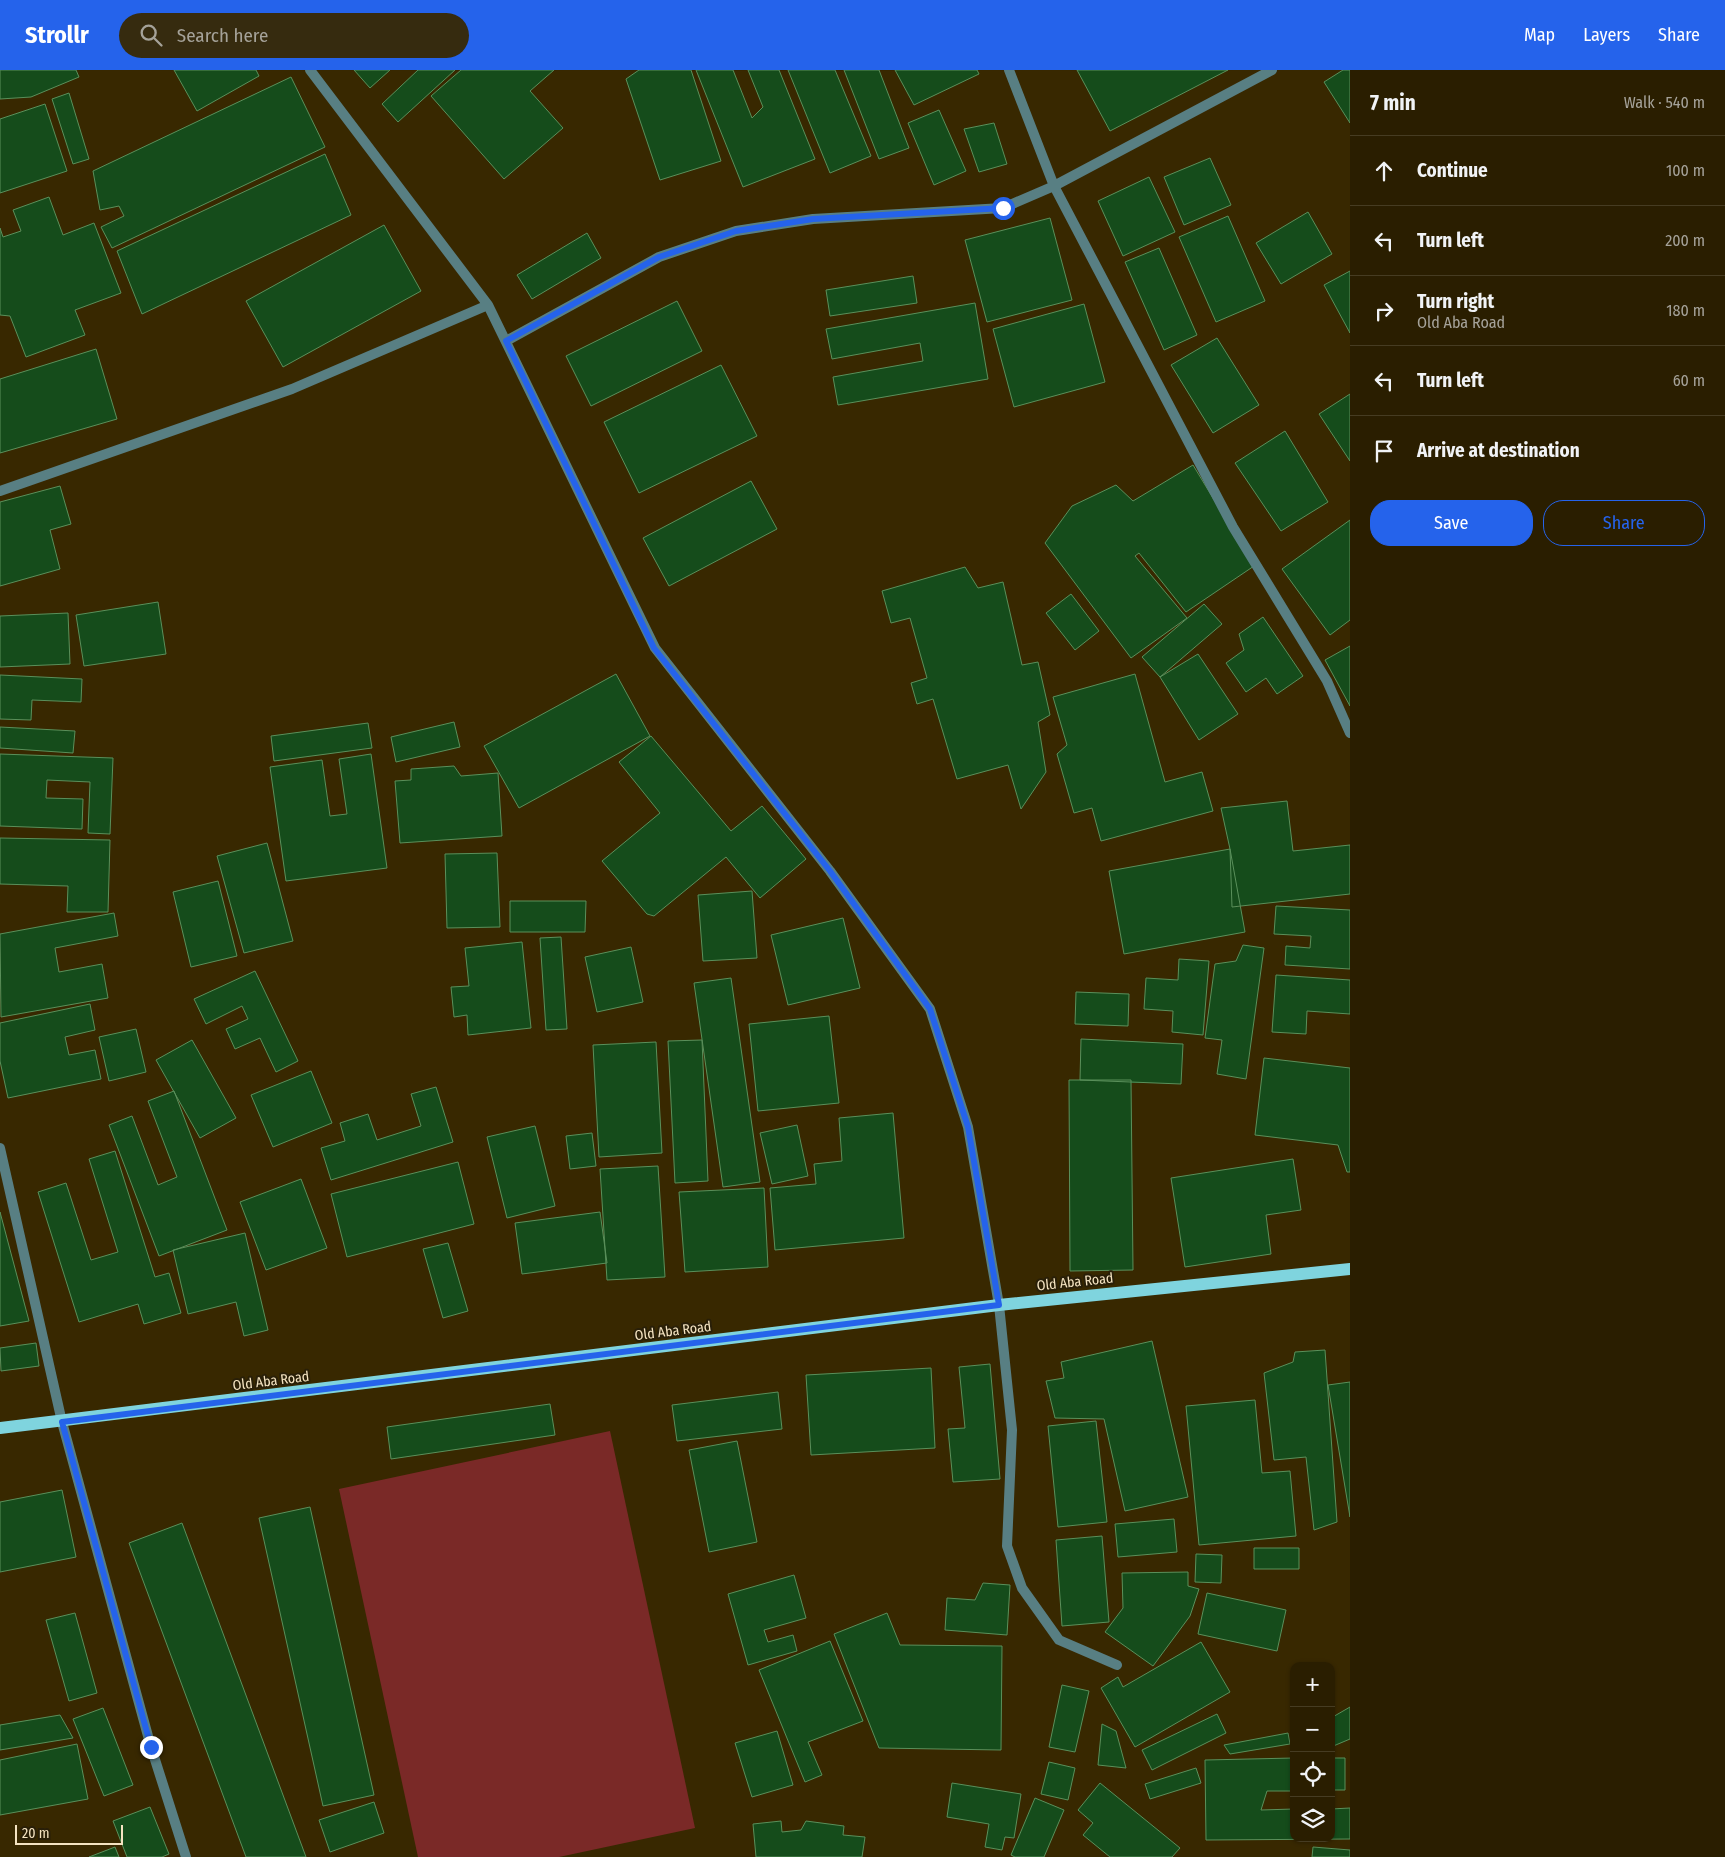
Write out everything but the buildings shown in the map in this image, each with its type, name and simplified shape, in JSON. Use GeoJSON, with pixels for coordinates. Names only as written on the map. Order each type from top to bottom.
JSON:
{"type":"FeatureCollection","features":[{"type":"Feature","properties":{"kind":"main road","name":"Old Aba Road"},"geometry":{"type":"LineString","coordinates":[[0,1428],[62,1422],[999,1305],[1350,1269]]}},
{"type":"Feature","properties":{"kind":"street"},"geometry":{"type":"LineString","coordinates":[[310,70],[488,305],[654,648],[830,871],[930,1009],[968,1127],[999,1305],[1012,1430],[1007,1546],[1022,1588],[1060,1640],[1117,1665]]}},
{"type":"Feature","properties":{"kind":"street"},"geometry":{"type":"LineString","coordinates":[[1009,70],[1054,186],[1233,527],[1327,681],[1350,733]]}},
{"type":"Feature","properties":{"kind":"street"},"geometry":{"type":"LineString","coordinates":[[506,341],[659,257],[736,231],[813,219],[1003,208],[1054,186],[1272,70]]}},
{"type":"Feature","properties":{"kind":"street"},"geometry":{"type":"LineString","coordinates":[[0,491],[292,389],[488,305]]}},
{"type":"Feature","properties":{"kind":"street"},"geometry":{"type":"LineString","coordinates":[[0,1148],[62,1422],[151,1747],[186,1857]]}},
{"type":"Feature","properties":{"kind":"shaded area"},"geometry":{"type":"Polygon","coordinates":[[[610,1431],[695,1828],[559,1857],[418,1857],[339,1489],[610,1431]]]}},
{"type":"Feature","properties":{"kind":"route"},"geometry":{"type":"LineString","coordinates":[[151,1747],[62,1422],[999,1305],[968,1127],[930,1009],[830,871],[654,648],[506,341],[659,257],[736,231],[813,219],[1003,208]]}}]}
